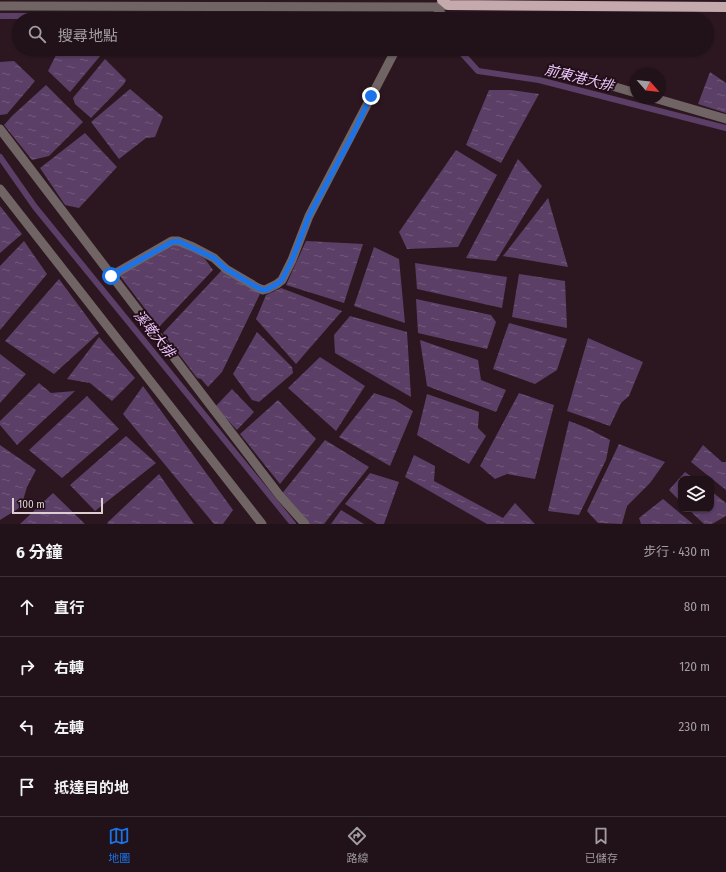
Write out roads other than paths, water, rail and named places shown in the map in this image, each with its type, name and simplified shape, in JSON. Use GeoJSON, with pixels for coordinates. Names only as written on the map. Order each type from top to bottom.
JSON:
{"type":"FeatureCollection","features":[{"type":"Feature","properties":{"kind":"main road"},"geometry":{"type":"LineString","coordinates":[[442,4],[726,7]]}},
{"type":"Feature","properties":{"kind":"street"},"geometry":{"type":"LineString","coordinates":[[0,6],[110,5],[332,8],[442,4]]}},
{"type":"Feature","properties":{"kind":"street"},"geometry":{"type":"LineString","coordinates":[[111,276],[172,242],[178,241],[214,258],[226,269],[258,288],[263,290],[268,289],[277,284],[282,280],[292,260],[309,216],[392,56]]}},
{"type":"Feature","properties":{"kind":"street"},"geometry":{"type":"LineString","coordinates":[[581,77],[630,91]]}},
{"type":"Feature","properties":{"kind":"street"},"geometry":{"type":"LineString","coordinates":[[666,102],[726,119]]}},
{"type":"Feature","properties":{"kind":"street"},"geometry":{"type":"LineString","coordinates":[[0,129],[275,490],[305,524]]}},
{"type":"Feature","properties":{"kind":"street"},"geometry":{"type":"LineString","coordinates":[[0,189],[262,524]]}},
{"type":"Feature","properties":{"kind":"water"},"geometry":{"type":"Polygon","coordinates":[[[56,56],[100,56],[70,92],[48,71],[56,56]]]}},
{"type":"Feature","properties":{"kind":"water"},"geometry":{"type":"Polygon","coordinates":[[[105,59],[126,80],[124,84],[91,118],[75,104],[73,98],[105,59]]]}},
{"type":"Feature","properties":{"kind":"water"},"geometry":{"type":"Polygon","coordinates":[[[14,61],[35,81],[7,114],[0,115],[0,62],[14,61]]]}},
{"type":"Feature","properties":{"kind":"water"},"geometry":{"type":"Polygon","coordinates":[[[710,72],[726,83],[726,113],[698,104],[710,72]]]}},
{"type":"Feature","properties":{"kind":"water"},"geometry":{"type":"Polygon","coordinates":[[[46,85],[83,122],[49,156],[32,160],[4,125],[46,85]]]}},
{"type":"Feature","properties":{"kind":"water"},"geometry":{"type":"Polygon","coordinates":[[[130,89],[163,117],[155,137],[146,138],[119,159],[91,122],[130,89]]]}},
{"type":"Feature","properties":{"kind":"water"},"geometry":{"type":"Polygon","coordinates":[[[489,90],[511,90],[539,94],[501,163],[466,145],[489,90]]]}},
{"type":"Feature","properties":{"kind":"water"},"geometry":{"type":"Polygon","coordinates":[[[85,133],[117,167],[79,208],[65,205],[40,168],[85,133]]]}},
{"type":"Feature","properties":{"kind":"water"},"geometry":{"type":"Polygon","coordinates":[[[456,150],[497,175],[458,247],[407,249],[399,232],[456,150]]]}},
{"type":"Feature","properties":{"kind":"water"},"geometry":{"type":"Polygon","coordinates":[[[518,159],[542,186],[496,261],[466,258],[518,159]]]}},
{"type":"Feature","properties":{"kind":"water"},"geometry":{"type":"Polygon","coordinates":[[[548,198],[568,267],[503,256],[548,198]]]}},
{"type":"Feature","properties":{"kind":"water"},"geometry":{"type":"Polygon","coordinates":[[[0,206],[22,234],[0,253],[0,206]]]}},
{"type":"Feature","properties":{"kind":"water"},"geometry":{"type":"Polygon","coordinates":[[[24,241],[47,274],[0,330],[0,266],[24,241]]]}},
{"type":"Feature","properties":{"kind":"water"},"geometry":{"type":"Polygon","coordinates":[[[306,241],[363,244],[344,303],[286,285],[306,241]]]}},
{"type":"Feature","properties":{"kind":"water"},"geometry":{"type":"Polygon","coordinates":[[[179,242],[205,259],[213,270],[159,327],[120,276],[179,242]]]}},
{"type":"Feature","properties":{"kind":"water"},"geometry":{"type":"Polygon","coordinates":[[[374,247],[399,259],[405,323],[354,306],[374,247]]]}},
{"type":"Feature","properties":{"kind":"water"},"geometry":{"type":"Polygon","coordinates":[[[415,263],[507,277],[502,308],[417,289],[415,263]]]}},
{"type":"Feature","properties":{"kind":"water"},"geometry":{"type":"Polygon","coordinates":[[[222,270],[260,294],[222,372],[208,387],[201,379],[197,378],[163,333],[222,270]]]}},
{"type":"Feature","properties":{"kind":"water"},"geometry":{"type":"Polygon","coordinates":[[[519,274],[565,281],[567,328],[512,317],[519,274]]]}},
{"type":"Feature","properties":{"kind":"water"},"geometry":{"type":"Polygon","coordinates":[[[59,279],[99,333],[54,374],[5,341],[59,279]]]}},
{"type":"Feature","properties":{"kind":"water"},"geometry":{"type":"Polygon","coordinates":[[[281,288],[342,311],[296,364],[256,319],[266,295],[281,288]]]}},
{"type":"Feature","properties":{"kind":"water"},"geometry":{"type":"Polygon","coordinates":[[[416,299],[491,315],[496,322],[487,349],[418,333],[416,299]]]}},
{"type":"Feature","properties":{"kind":"water"},"geometry":{"type":"Polygon","coordinates":[[[350,316],[407,332],[411,397],[335,353],[334,335],[350,316]]]}},
{"type":"Feature","properties":{"kind":"water"},"geometry":{"type":"Polygon","coordinates":[[[509,323],[567,339],[557,370],[535,384],[493,369],[509,323]]]}},
{"type":"Feature","properties":{"kind":"water"},"geometry":{"type":"Polygon","coordinates":[[[257,332],[292,367],[293,373],[259,402],[252,400],[233,374],[257,332]]]}},
{"type":"Feature","properties":{"kind":"water"},"geometry":{"type":"Polygon","coordinates":[[[99,337],[135,378],[112,401],[90,383],[67,379],[99,337]]]}},
{"type":"Feature","properties":{"kind":"water"},"geometry":{"type":"Polygon","coordinates":[[[588,338],[643,362],[629,396],[621,403],[610,426],[567,411],[588,338]]]}},
{"type":"Feature","properties":{"kind":"water"},"geometry":{"type":"Polygon","coordinates":[[[420,340],[478,360],[481,380],[506,390],[496,412],[427,386],[420,340]]]}},
{"type":"Feature","properties":{"kind":"water"},"geometry":{"type":"Polygon","coordinates":[[[0,354],[26,374],[0,403],[0,354]]]}},
{"type":"Feature","properties":{"kind":"water"},"geometry":{"type":"Polygon","coordinates":[[[320,357],[365,386],[336,431],[288,388],[320,357]]]}},
{"type":"Feature","properties":{"kind":"water"},"geometry":{"type":"Polygon","coordinates":[[[39,383],[51,393],[75,391],[17,445],[0,425],[0,421],[39,383]]]}},
{"type":"Feature","properties":{"kind":"water"},"geometry":{"type":"Polygon","coordinates":[[[143,386],[233,510],[223,524],[214,524],[123,414],[143,386]]]}},
{"type":"Feature","properties":{"kind":"water"},"geometry":{"type":"Polygon","coordinates":[[[232,389],[254,412],[237,430],[215,407],[232,389]]]}},
{"type":"Feature","properties":{"kind":"water"},"geometry":{"type":"Polygon","coordinates":[[[374,393],[395,400],[413,411],[390,466],[339,437],[374,393]]]}},
{"type":"Feature","properties":{"kind":"water"},"geometry":{"type":"Polygon","coordinates":[[[519,393],[554,405],[535,479],[507,474],[495,479],[480,466],[519,393]]]}},
{"type":"Feature","properties":{"kind":"water"},"geometry":{"type":"Polygon","coordinates":[[[427,394],[479,412],[478,428],[486,436],[469,464],[417,435],[427,394]]]}},
{"type":"Feature","properties":{"kind":"water"},"geometry":{"type":"Polygon","coordinates":[[[87,396],[119,429],[62,478],[29,450],[87,396]]]}},
{"type":"Feature","properties":{"kind":"water"},"geometry":{"type":"Polygon","coordinates":[[[278,400],[316,439],[280,484],[240,434],[278,400]]]}},
{"type":"Feature","properties":{"kind":"water"},"geometry":{"type":"Polygon","coordinates":[[[569,421],[587,428],[610,440],[606,460],[579,515],[548,511],[569,421]]]}},
{"type":"Feature","properties":{"kind":"water"},"geometry":{"type":"Polygon","coordinates":[[[126,436],[156,463],[95,511],[70,485],[126,436]]]}},
{"type":"Feature","properties":{"kind":"water"},"geometry":{"type":"Polygon","coordinates":[[[325,440],[369,467],[324,524],[309,524],[280,496],[325,440]]]}},
{"type":"Feature","properties":{"kind":"water"},"geometry":{"type":"Polygon","coordinates":[[[619,444],[665,462],[650,483],[627,506],[622,524],[598,523],[587,511],[619,444]]]}},
{"type":"Feature","properties":{"kind":"water"},"geometry":{"type":"Polygon","coordinates":[[[0,445],[36,470],[27,487],[21,507],[0,520],[0,445]]]}},
{"type":"Feature","properties":{"kind":"water"},"geometry":{"type":"Polygon","coordinates":[[[703,445],[722,462],[726,462],[726,490],[714,480],[714,476],[708,476],[691,462],[703,445]]]}},
{"type":"Feature","properties":{"kind":"water"},"geometry":{"type":"Polygon","coordinates":[[[414,455],[435,466],[434,481],[503,518],[515,503],[535,524],[487,524],[405,477],[414,455]]]}},
{"type":"Feature","properties":{"kind":"water"},"geometry":{"type":"Polygon","coordinates":[[[685,472],[691,476],[681,476],[685,472]]]}},
{"type":"Feature","properties":{"kind":"water"},"geometry":{"type":"Polygon","coordinates":[[[370,473],[399,482],[384,524],[377,524],[345,504],[370,473]]]}},
{"type":"Feature","properties":{"kind":"water"},"geometry":{"type":"Polygon","coordinates":[[[159,474],[194,524],[107,523],[159,474]]]}},
{"type":"Feature","properties":{"kind":"water"},"geometry":{"type":"Polygon","coordinates":[[[678,480],[678,499],[669,490],[678,480]]]}},
{"type":"Feature","properties":{"kind":"water"},"geometry":{"type":"Polygon","coordinates":[[[53,493],[85,524],[20,524],[53,493]]]}},
{"type":"Feature","properties":{"kind":"water"},"geometry":{"type":"Polygon","coordinates":[[[714,493],[726,503],[726,516],[712,524],[704,524],[691,512],[714,512],[714,493]]]}},
{"type":"Feature","properties":{"kind":"water"},"geometry":{"type":"Polygon","coordinates":[[[663,499],[693,524],[641,524],[639,518],[663,499]]]}},
{"type":"Feature","properties":{"kind":"water"},"geometry":{"type":"Polygon","coordinates":[[[341,510],[364,524],[331,524],[341,510]]]}},
{"type":"Feature","properties":{"kind":"waterway","name":"前東港大排"},"geometry":{"type":"LineString","coordinates":[[0,16],[12,16]]}},
{"type":"Feature","properties":{"kind":"waterway","name":"前東港大排"},"geometry":{"type":"LineString","coordinates":[[464,56],[478,71],[539,80],[726,128]]}},
{"type":"Feature","properties":{"kind":"waterway","name":"溪墘大排"},"geometry":{"type":"LineString","coordinates":[[0,157],[35,207],[293,524]]}}]}
